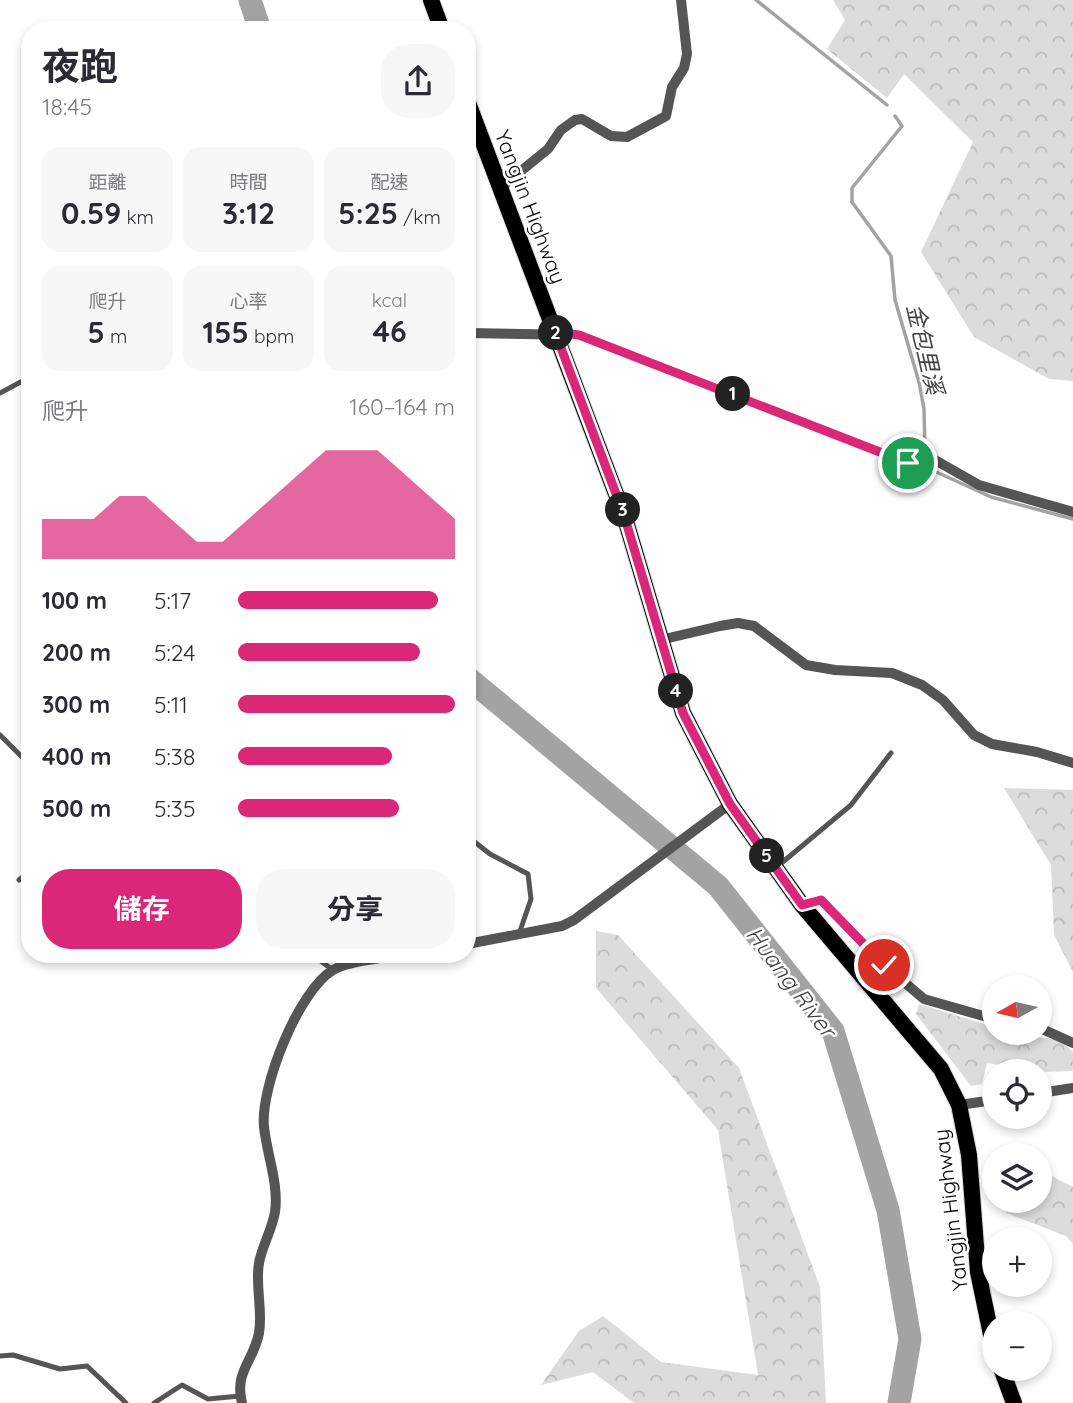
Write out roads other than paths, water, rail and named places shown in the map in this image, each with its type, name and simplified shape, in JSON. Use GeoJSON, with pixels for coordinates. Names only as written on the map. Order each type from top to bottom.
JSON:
{"type":"FeatureCollection","features":[{"type":"Feature","properties":{"kind":"main road"},"geometry":{"type":"LineString","coordinates":[[431,0],[439,21]]}},
{"type":"Feature","properties":{"kind":"main road","name":"Yangjin Highway"},"geometry":{"type":"LineString","coordinates":[[476,125],[624,515],[683,713],[730,804],[802,905],[941,1069],[958,1105],[969,1155],[978,1272],[986,1311]]}},
{"type":"Feature","properties":{"kind":"main road"},"geometry":{"type":"LineString","coordinates":[[1006,1381],[1014,1403]]}},
{"type":"Feature","properties":{"kind":"street"},"geometry":{"type":"LineString","coordinates":[[499,189],[548,149],[561,130],[575,120],[582,119],[611,136],[627,137],[666,116],[672,88],[684,68],[687,54],[681,0]]}},
{"type":"Feature","properties":{"kind":"street"},"geometry":{"type":"LineString","coordinates":[[476,333],[555,332],[579,335],[908,463],[921,464],[935,460],[979,485],[1073,512]]}},
{"type":"Feature","properties":{"kind":"street"},"geometry":{"type":"LineString","coordinates":[[660,640],[738,623],[754,626],[806,665],[835,670],[892,673],[922,685],[943,700],[974,735],[992,744],[1037,752],[1073,764]]}},
{"type":"Feature","properties":{"kind":"street"},"geometry":{"type":"LineString","coordinates":[[476,942],[562,926],[575,920],[730,804]]}},
{"type":"Feature","properties":{"kind":"street"},"geometry":{"type":"LineString","coordinates":[[802,905],[821,900],[884,965],[924,999],[982,1015]]}},
{"type":"Feature","properties":{"kind":"street"},"geometry":{"type":"LineString","coordinates":[[241,1400],[242,1370],[254,1349],[259,1331],[259,1263],[275,1210],[276,1192],[264,1127],[264,1107],[290,1025],[299,1009],[333,970],[368,963]]}},
{"type":"Feature","properties":{"kind":"street"},"geometry":{"type":"LineString","coordinates":[[1052,1033],[1073,1043]]}},
{"type":"Feature","properties":{"kind":"street"},"geometry":{"type":"LineString","coordinates":[[1052,1091],[1073,1088]]}},
{"type":"Feature","properties":{"kind":"street"},"geometry":{"type":"LineString","coordinates":[[958,1105],[982,1102]]}},
{"type":"Feature","properties":{"kind":"lane"},"geometry":{"type":"LineString","coordinates":[[0,393],[21,382]]}},
{"type":"Feature","properties":{"kind":"lane"},"geometry":{"type":"LineString","coordinates":[[0,735],[21,756]]}},
{"type":"Feature","properties":{"kind":"lane"},"geometry":{"type":"LineString","coordinates":[[775,868],[851,805],[891,752]]}},
{"type":"Feature","properties":{"kind":"lane"},"geometry":{"type":"LineString","coordinates":[[476,843],[490,854],[528,874],[531,899],[519,934]]}},
{"type":"Feature","properties":{"kind":"lane"},"geometry":{"type":"LineString","coordinates":[[323,963],[333,970]]}},
{"type":"Feature","properties":{"kind":"lane"},"geometry":{"type":"LineString","coordinates":[[0,1356],[13,1355],[60,1369],[87,1366],[126,1403]]}},
{"type":"Feature","properties":{"kind":"lane"},"geometry":{"type":"LineString","coordinates":[[154,1403],[182,1385],[208,1399],[241,1400]]}},
{"type":"Feature","properties":{"kind":"waterway","name":"Huang River"},"geometry":{"type":"LineString","coordinates":[[250,0],[257,21]]}},
{"type":"Feature","properties":{"kind":"waterway","name":"金包里溪"},"geometry":{"type":"LineString","coordinates":[[756,0],[887,105]]}},
{"type":"Feature","properties":{"kind":"waterway","name":"金包里溪"},"geometry":{"type":"LineString","coordinates":[[895,116],[902,126],[852,188],[852,202],[891,256],[895,300],[919,382],[924,409],[925,452],[932,470],[991,497],[1073,519]]}},
{"type":"Feature","properties":{"kind":"waterway","name":"Huang River"},"geometry":{"type":"LineString","coordinates":[[476,684],[718,886],[833,1031],[888,1210],[910,1339],[899,1403]]}}]}
